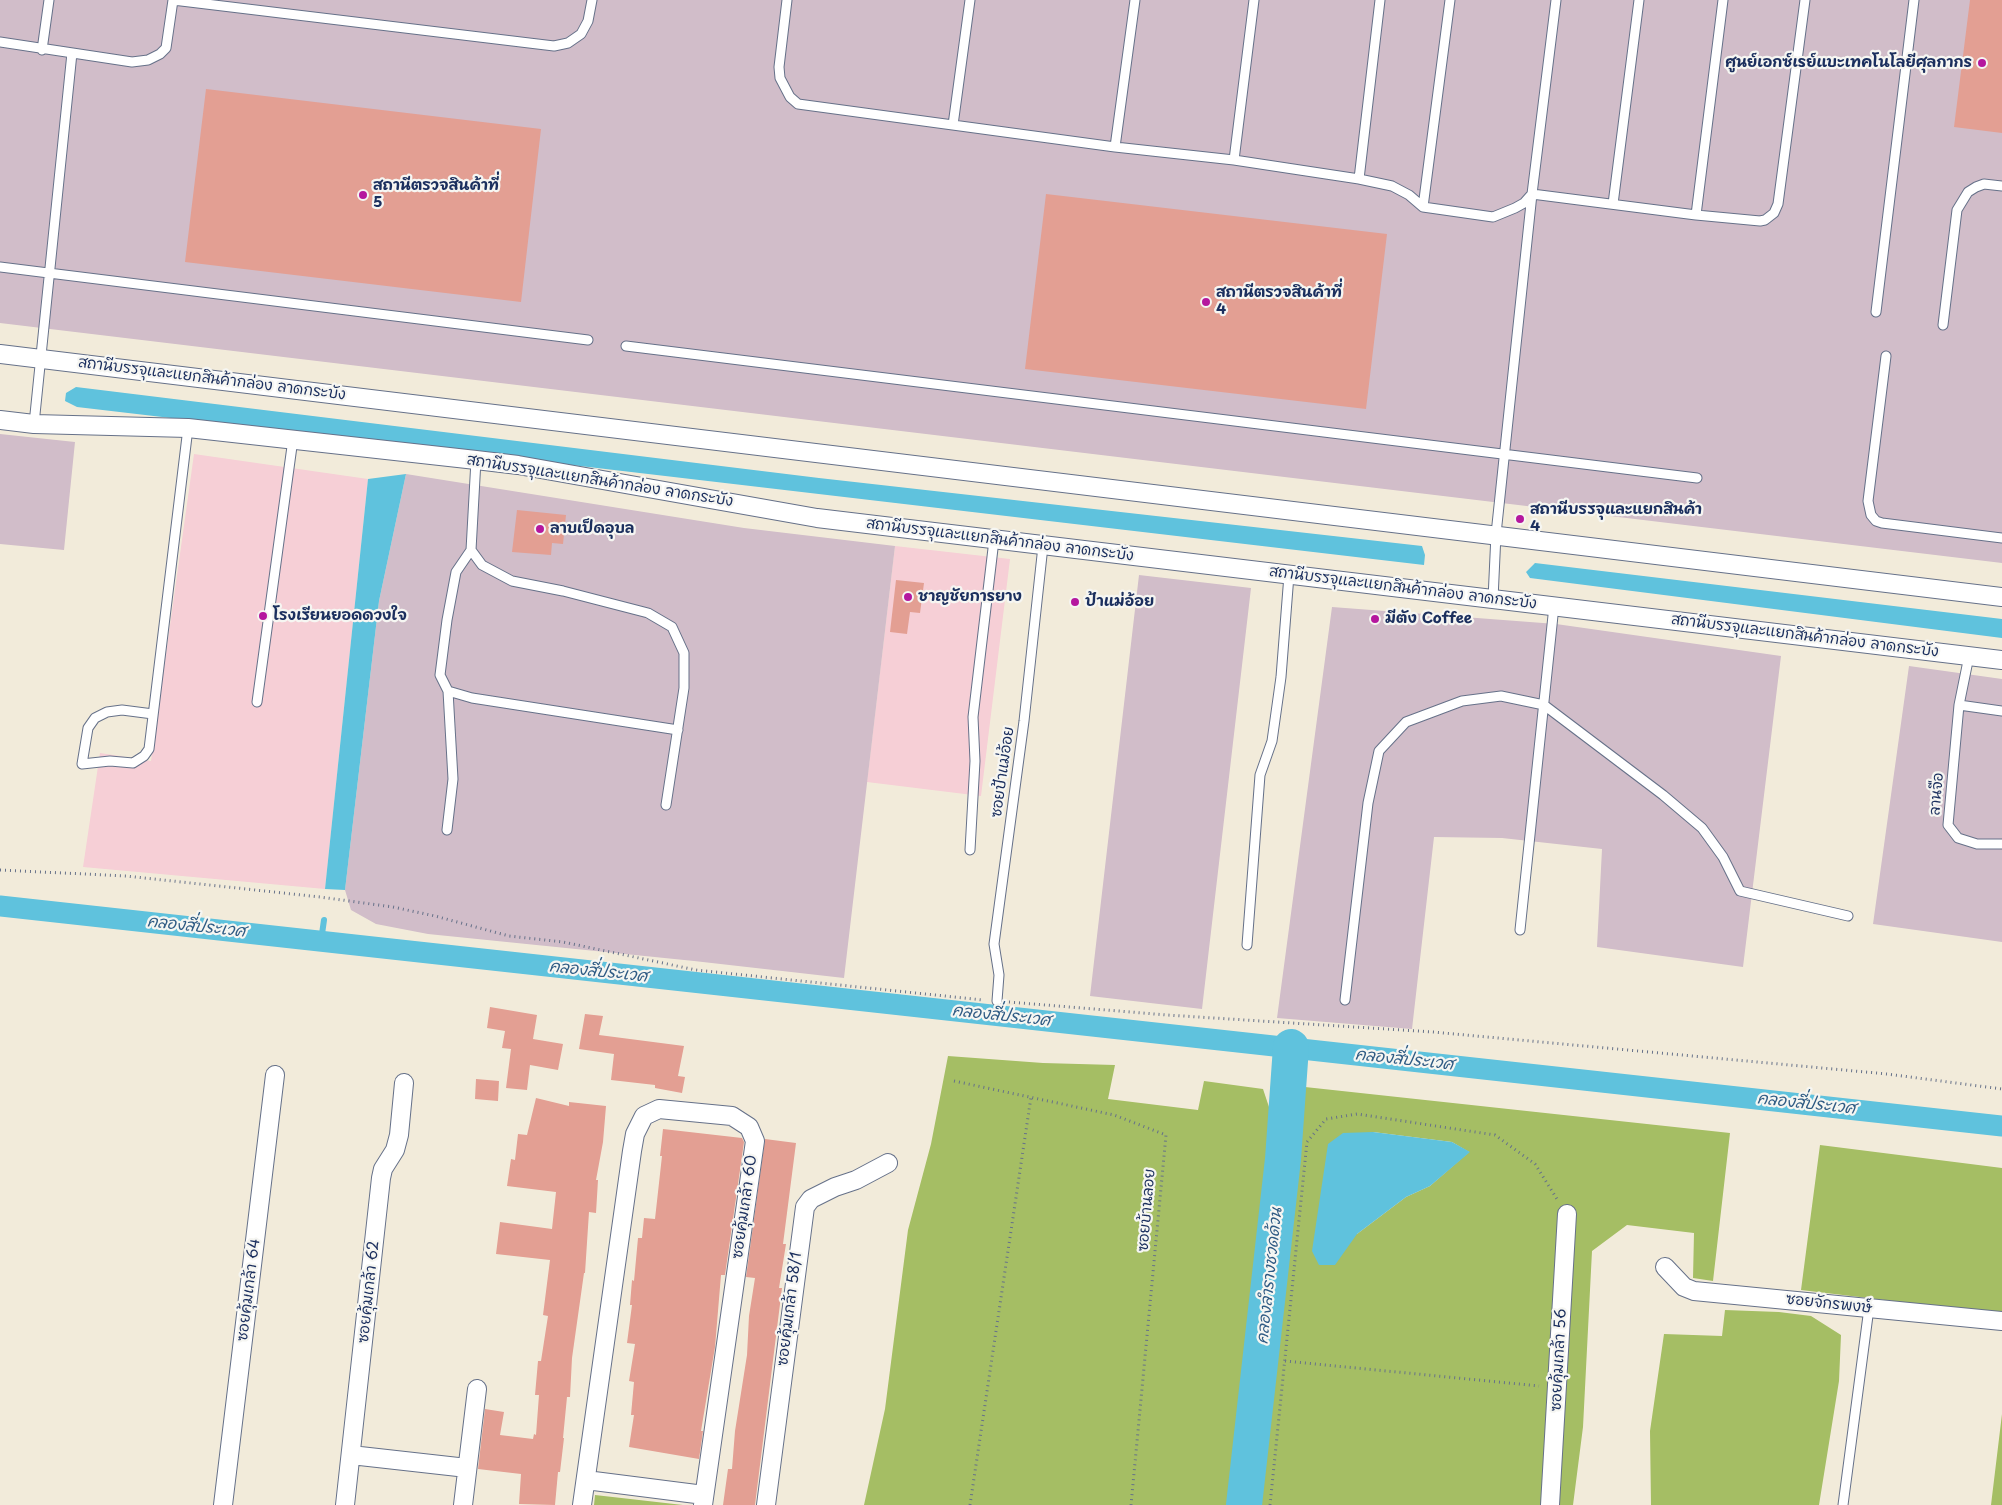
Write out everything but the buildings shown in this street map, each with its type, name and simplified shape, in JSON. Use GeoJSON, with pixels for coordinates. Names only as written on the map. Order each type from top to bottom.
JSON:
{"type":"FeatureCollection","features":[{"type":"Feature","properties":{"kind":"street","name":"สถานีบรรจุและแยกสินค้ากล่อง ลาดกระบัง"},"geometry":{"type":"LineString","coordinates":[[0,354],[1496,534],[2002,597]]}},
{"type":"Feature","properties":{"kind":"street","name":"สถานีบรรจุและแยกสินค้ากล่อง ลาดกระบัง"},"geometry":{"type":"LineString","coordinates":[[0,420],[34,424],[188,428],[293,438],[518,465],[817,518],[2002,660]]}},
{"type":"Feature","properties":{"kind":"street","name":"ซอยคุ้มเกล้า 64"},"geometry":{"type":"LineString","coordinates":[[223,1505],[275,1075]]}},
{"type":"Feature","properties":{"kind":"street","name":"ซอยคุ้มเกล้า 62"},"geometry":{"type":"LineString","coordinates":[[344,1505],[381,1178],[395,1150],[399,1135],[404,1083]]}},
{"type":"Feature","properties":{"kind":"street","name":"ซอยคุ้มเกล้า 60"},"geometry":{"type":"LineString","coordinates":[[582,1505],[635,1134],[644,1116],[659,1109],[732,1116],[749,1127],[755,1141],[704,1500],[586,1480]]}},
{"type":"Feature","properties":{"kind":"street","name":"ซอยคุ้มเกล้า 58/1"},"geometry":{"type":"LineString","coordinates":[[766,1505],[805,1207],[811,1199],[835,1187],[856,1180],[888,1163]]}},
{"type":"Feature","properties":{"kind":"street","name":"ซอยคุ้มเกล้า 56"},"geometry":{"type":"LineString","coordinates":[[1550,1505],[1567,1214]]}},
{"type":"Feature","properties":{"kind":"street","name":"ซอยจักรพงษ์"},"geometry":{"type":"LineString","coordinates":[[1665,1267],[1684,1287],[1694,1291],[2002,1321]]}},
{"type":"Feature","properties":{"kind":"street"},"geometry":{"type":"LineString","coordinates":[[463,1505],[477,1389]]}},
{"type":"Feature","properties":{"kind":"street"},"geometry":{"type":"LineString","coordinates":[[351,1455],[467,1468]]}},
{"type":"Feature","properties":{"kind":"lane"},"geometry":{"type":"LineString","coordinates":[[42,50],[48,0]]}},
{"type":"Feature","properties":{"kind":"lane"},"geometry":{"type":"LineString","coordinates":[[0,42],[42,50],[132,62],[148,60],[156,57],[166,48],[173,0],[554,46],[568,43],[581,34],[588,21],[592,0]]}},
{"type":"Feature","properties":{"kind":"lane"},"geometry":{"type":"LineString","coordinates":[[787,0],[779,67],[780,78],[784,88],[798,104],[1234,160],[1359,179],[1392,186],[1409,195],[1423,207],[1493,217],[1524,203],[1532,194]]}},
{"type":"Feature","properties":{"kind":"lane"},"geometry":{"type":"LineString","coordinates":[[952,125],[970,0]]}},
{"type":"Feature","properties":{"kind":"lane"},"geometry":{"type":"LineString","coordinates":[[1115,146],[1135,0]]}},
{"type":"Feature","properties":{"kind":"lane"},"geometry":{"type":"LineString","coordinates":[[1234,160],[1254,0]]}},
{"type":"Feature","properties":{"kind":"lane"},"geometry":{"type":"LineString","coordinates":[[1359,179],[1380,0]]}},
{"type":"Feature","properties":{"kind":"lane"},"geometry":{"type":"LineString","coordinates":[[1423,207],[1450,0]]}},
{"type":"Feature","properties":{"kind":"lane"},"geometry":{"type":"LineString","coordinates":[[1493,599],[1496,534],[1506,456],[1532,194],[1556,0]]}},
{"type":"Feature","properties":{"kind":"lane"},"geometry":{"type":"LineString","coordinates":[[1613,204],[1639,0]]}},
{"type":"Feature","properties":{"kind":"lane"},"geometry":{"type":"LineString","coordinates":[[1696,215],[1723,0]]}},
{"type":"Feature","properties":{"kind":"lane"},"geometry":{"type":"LineString","coordinates":[[1532,194],[1696,215],[1760,221],[1769,218],[1777,208],[1780,196],[1805,0]]}},
{"type":"Feature","properties":{"kind":"lane"},"geometry":{"type":"LineString","coordinates":[[1876,312],[1914,0]]}},
{"type":"Feature","properties":{"kind":"lane"},"geometry":{"type":"LineString","coordinates":[[34,424],[72,53]]}},
{"type":"Feature","properties":{"kind":"lane"},"geometry":{"type":"LineString","coordinates":[[1943,325],[1957,210],[1964,196],[1976,186],[1984,184],[2002,186]]}},
{"type":"Feature","properties":{"kind":"lane"},"geometry":{"type":"LineString","coordinates":[[0,267],[588,340]]}},
{"type":"Feature","properties":{"kind":"lane"},"geometry":{"type":"LineString","coordinates":[[626,346],[1506,456],[1697,478]]}},
{"type":"Feature","properties":{"kind":"lane"},"geometry":{"type":"LineString","coordinates":[[1886,356],[1868,501],[1871,515],[1882,524],[2002,538]]}},
{"type":"Feature","properties":{"kind":"lane"},"geometry":{"type":"LineString","coordinates":[[153,714],[122,710],[107,712],[95,718],[88,728],[82,764],[110,761],[133,763],[144,756],[149,749],[188,428]]}},
{"type":"Feature","properties":{"kind":"lane"},"geometry":{"type":"LineString","coordinates":[[257,702],[293,438]]}},
{"type":"Feature","properties":{"kind":"lane"},"geometry":{"type":"LineString","coordinates":[[447,830],[453,779],[448,691],[440,675],[456,572],[471,550],[476,460]]}},
{"type":"Feature","properties":{"kind":"lane"},"geometry":{"type":"LineString","coordinates":[[970,850],[975,762],[973,717],[994,540]]}},
{"type":"Feature","properties":{"kind":"lane","name":"ซอยป้าแม่อ้อย"},"geometry":{"type":"LineString","coordinates":[[997,1001],[999,975],[994,944],[1024,721],[1043,546]]}},
{"type":"Feature","properties":{"kind":"lane"},"geometry":{"type":"LineString","coordinates":[[471,550],[482,565],[512,582],[563,591],[648,613],[672,627],[684,653],[684,688],[666,805]]}},
{"type":"Feature","properties":{"kind":"lane"},"geometry":{"type":"LineString","coordinates":[[1247,945],[1260,775],[1273,732],[1281,677],[1289,575]]}},
{"type":"Feature","properties":{"kind":"lane"},"geometry":{"type":"LineString","coordinates":[[1520,930],[1554,606]]}},
{"type":"Feature","properties":{"kind":"lane","name":"ลานจือ"},"geometry":{"type":"LineString","coordinates":[[1969,656],[1959,705],[1948,825],[1958,838],[1977,844],[2002,844]]}},
{"type":"Feature","properties":{"kind":"lane"},"geometry":{"type":"LineString","coordinates":[[448,691],[472,698],[678,730]]}},
{"type":"Feature","properties":{"kind":"lane"},"geometry":{"type":"LineString","coordinates":[[1345,1000],[1368,803],[1379,751],[1406,722],[1462,701],[1502,696],[1544,705],[1663,795],[1702,828],[1723,857],[1740,890],[1848,916]]}},
{"type":"Feature","properties":{"kind":"lane"},"geometry":{"type":"LineString","coordinates":[[1959,705],[2002,711]]}},
{"type":"Feature","properties":{"kind":"lane"},"geometry":{"type":"LineString","coordinates":[[1843,1505],[1869,1308]]}},
{"type":"Feature","properties":{"kind":"path","name":"ซอยบ้านลอย"},"geometry":{"type":"LineString","coordinates":[[954,1081],[1114,1114],[1166,1135],[1131,1505]]}},
{"type":"Feature","properties":{"kind":"path"},"geometry":{"type":"LineString","coordinates":[[970,1505],[1031,1097]]}},
{"type":"Feature","properties":{"kind":"path"},"geometry":{"type":"LineString","coordinates":[[1270,1505],[1307,1142],[1326,1119],[1357,1114],[1495,1135],[1535,1164],[1567,1214]]}},
{"type":"Feature","properties":{"kind":"path"},"geometry":{"type":"LineString","coordinates":[[1285,1361],[1557,1388]]}},
{"type":"Feature","properties":{"kind":"shaded area"},"geometry":{"type":"Polygon","coordinates":[[[0,0],[2002,0],[2002,563],[0,323],[0,0]]]}},
{"type":"Feature","properties":{"kind":"shaded area"},"geometry":{"type":"Polygon","coordinates":[[[0,434],[75,442],[64,550],[0,544],[0,434]]]}},
{"type":"Feature","properties":{"kind":"shaded area","name":"โรงเรียนยอดดวงใจ"},"geometry":{"type":"Polygon","coordinates":[[[194,454],[368,479],[325,889],[83,867],[100,753],[151,761],[194,454]]]}},
{"type":"Feature","properties":{"kind":"shaded area"},"geometry":{"type":"Polygon","coordinates":[[[406,474],[744,528],[895,546],[844,978],[428,934],[376,924],[351,910],[345,890],[379,601],[406,474]]]}},
{"type":"Feature","properties":{"kind":"shaded area"},"geometry":{"type":"Polygon","coordinates":[[[895,546],[1010,559],[981,796],[867,782],[895,546]]]}},
{"type":"Feature","properties":{"kind":"shaded area"},"geometry":{"type":"Polygon","coordinates":[[[1139,575],[1251,588],[1202,1009],[1090,996],[1139,575]]]}},
{"type":"Feature","properties":{"kind":"shaded area"},"geometry":{"type":"Polygon","coordinates":[[[1332,607],[1556,624],[1781,656],[1743,967],[1597,947],[1602,849],[1502,838],[1434,837],[1412,1029],[1277,1018],[1332,607]]]}},
{"type":"Feature","properties":{"kind":"shaded area"},"geometry":{"type":"Polygon","coordinates":[[[1909,666],[2002,679],[2002,942],[1873,924],[1909,666]]]}},
{"type":"Feature","properties":{"kind":"green space"},"geometry":{"type":"Polygon","coordinates":[[[948,1056],[1043,1063],[1115,1065],[1108,1099],[1198,1110],[1204,1081],[1263,1089],[1274,1122],[1233,1505],[864,1505],[885,1409],[908,1230],[931,1144],[948,1056]]]}},
{"type":"Feature","properties":{"kind":"green space"},"geometry":{"type":"Polygon","coordinates":[[[1305,1087],[1730,1133],[1713,1281],[1693,1278],[1694,1233],[1627,1225],[1592,1251],[1583,1427],[1573,1505],[1257,1505],[1294,1107],[1305,1087]],[[1373,1132],[1357,1234],[1406,1197],[1430,1186],[1469,1152],[1452,1142],[1373,1132]]]}},
{"type":"Feature","properties":{"kind":"green space"},"geometry":{"type":"Polygon","coordinates":[[[1820,1145],[2002,1168],[2002,1314],[1801,1290],[1820,1145]]]}},
{"type":"Feature","properties":{"kind":"green space"},"geometry":{"type":"Polygon","coordinates":[[[1725,1310],[1779,1312],[1811,1316],[1841,1335],[1839,1381],[1819,1505],[1651,1505],[1650,1431],[1664,1334],[1722,1336],[1725,1310]]]}},
{"type":"Feature","properties":{"kind":"green space"},"geometry":{"type":"Polygon","coordinates":[[[2002,1414],[2002,1505],[1991,1505],[2002,1414]]]}},
{"type":"Feature","properties":{"kind":"green space"},"geometry":{"type":"Polygon","coordinates":[[[595,1495],[683,1505],[594,1505],[595,1495]]]}},
{"type":"Feature","properties":{"kind":"water"},"geometry":{"type":"Polygon","coordinates":[[[76,387],[819,478],[1422,546],[1425,555],[1424,565],[77,407],[65,401],[66,393],[76,387]]]}},
{"type":"Feature","properties":{"kind":"water"},"geometry":{"type":"Polygon","coordinates":[[[406,474],[379,601],[345,890],[325,889],[368,479],[406,474]]]}},
{"type":"Feature","properties":{"kind":"water"},"geometry":{"type":"Polygon","coordinates":[[[1535,563],[2002,619],[2002,638],[1530,578],[1526,572],[1535,563]]]}},
{"type":"Feature","properties":{"kind":"water"},"geometry":{"type":"Polygon","coordinates":[[[1373,1132],[1452,1142],[1470,1152],[1430,1186],[1406,1197],[1357,1234],[1335,1265],[1319,1265],[1312,1251],[1328,1144],[1343,1133],[1373,1132]]]}},
{"type":"Feature","properties":{"kind":"waterway","name":"คลองสี่ประเวศ"},"geometry":{"type":"LineString","coordinates":[[0,906],[2002,1126]]}},
{"type":"Feature","properties":{"kind":"waterway"},"geometry":{"type":"LineString","coordinates":[[321,941],[324,920]]}},
{"type":"Feature","properties":{"kind":"waterway","name":"คลองลำรางชวดด้วน"},"geometry":{"type":"LineString","coordinates":[[1244,1505],[1283,1159],[1291,1047]]}},
{"type":"Feature","properties":{"kind":"place","name":"ศูนย์เอกซ์เรย์แบะเทคโนโลยีศุลกากร"},"geometry":{"type":"Point","coordinates":[1982,63]}},
{"type":"Feature","properties":{"kind":"place","name":"สถานีตรวจสินค้าที่ 5"},"geometry":{"type":"Point","coordinates":[363,195]}},
{"type":"Feature","properties":{"kind":"place","name":"สถานีตรวจสินค้าที่ 4"},"geometry":{"type":"Point","coordinates":[1206,302]}},
{"type":"Feature","properties":{"kind":"place","name":"สถานีบรรจุและแยกสินค้า 4"},"geometry":{"type":"Point","coordinates":[1520,519]}},
{"type":"Feature","properties":{"kind":"place","name":"ลาบเป็ดอุบล"},"geometry":{"type":"Point","coordinates":[540,529]}},
{"type":"Feature","properties":{"kind":"place","name":"ชาญชัยการยาง"},"geometry":{"type":"Point","coordinates":[908,597]}},
{"type":"Feature","properties":{"kind":"place","name":"ป้าแม่อ้อย"},"geometry":{"type":"Point","coordinates":[1075,602]}},
{"type":"Feature","properties":{"kind":"place","name":"โรงเรียนยอดดวงใจ"},"geometry":{"type":"Point","coordinates":[263,616]}},
{"type":"Feature","properties":{"kind":"place","name":"มีตัง Coffee"},"geometry":{"type":"Point","coordinates":[1375,619]}}]}
